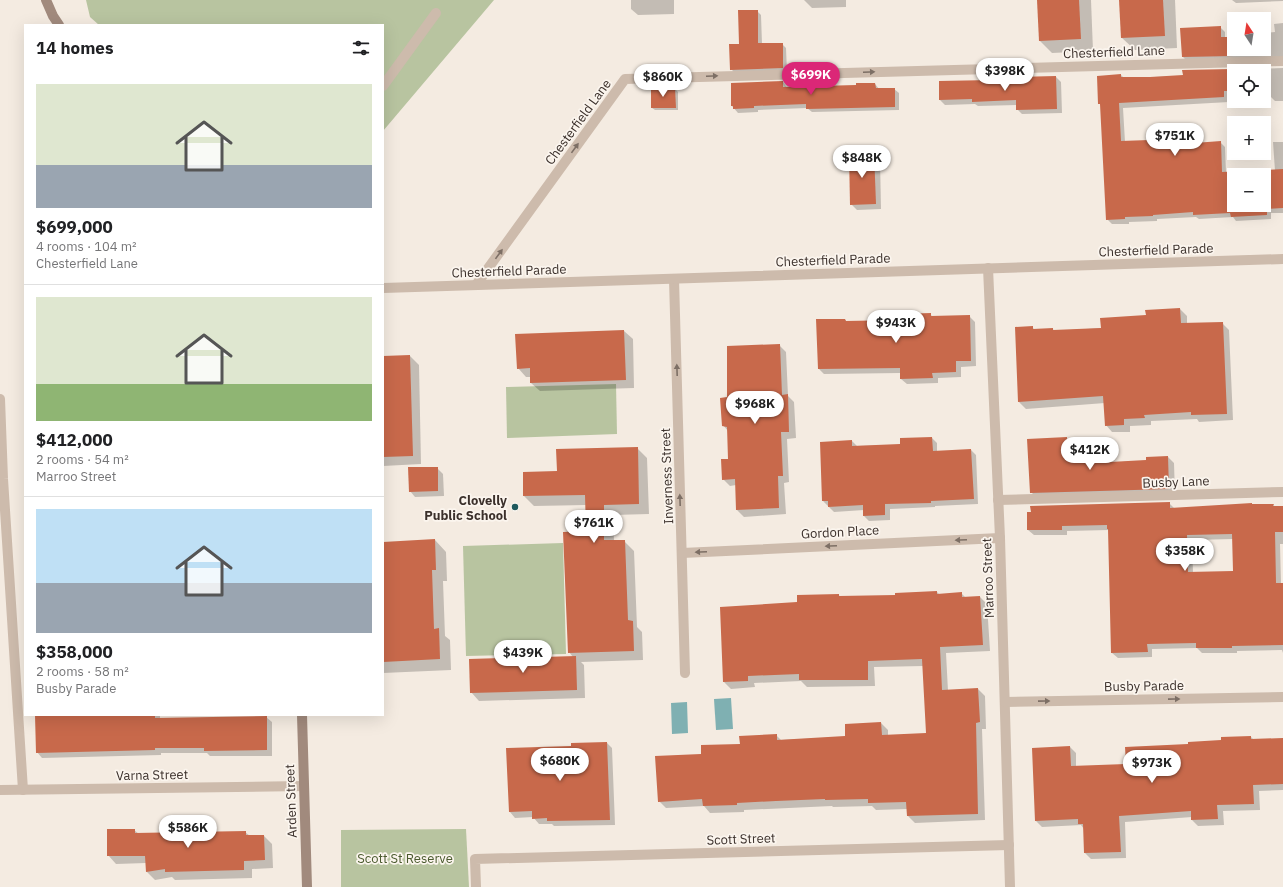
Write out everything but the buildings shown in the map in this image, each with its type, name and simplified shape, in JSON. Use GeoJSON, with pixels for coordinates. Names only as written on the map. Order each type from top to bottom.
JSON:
{"type":"FeatureCollection","features":[{"type":"Feature","properties":{"kind":"main road"},"geometry":{"type":"LineString","coordinates":[[46,0],[58,24]]}},
{"type":"Feature","properties":{"kind":"main road","name":"Arden Street"},"geometry":{"type":"LineString","coordinates":[[302,716],[307,887]]}},
{"type":"Feature","properties":{"kind":"street"},"geometry":{"type":"LineString","coordinates":[[384,85],[436,13]]}},
{"type":"Feature","properties":{"kind":"street","name":"Chesterfield Lane"},"geometry":{"type":"LineString","coordinates":[[476,285],[625,78],[1283,61]]}},
{"type":"Feature","properties":{"kind":"street","name":"Chesterfield Parade"},"geometry":{"type":"LineString","coordinates":[[384,288],[1283,259]]}},
{"type":"Feature","properties":{"kind":"street","name":"Marroo Street"},"geometry":{"type":"LineString","coordinates":[[988,268],[1000,538],[1010,887]]}},
{"type":"Feature","properties":{"kind":"street","name":"Inverness Street"},"geometry":{"type":"LineString","coordinates":[[674,279],[685,673]]}},
{"type":"Feature","properties":{"kind":"street"},"geometry":{"type":"LineString","coordinates":[[0,399],[2,479],[23,790]]}},
{"type":"Feature","properties":{"kind":"street","name":"Busby Lane"},"geometry":{"type":"LineString","coordinates":[[998,500],[1283,492]]}},
{"type":"Feature","properties":{"kind":"street","name":"Gordon Place"},"geometry":{"type":"LineString","coordinates":[[682,553],[1000,538]]}},
{"type":"Feature","properties":{"kind":"street","name":"Busby Parade"},"geometry":{"type":"LineString","coordinates":[[1005,702],[1283,697]]}},
{"type":"Feature","properties":{"kind":"street","name":"Varna Street"},"geometry":{"type":"LineString","coordinates":[[0,790],[304,786]]}},
{"type":"Feature","properties":{"kind":"street","name":"Scott Street"},"geometry":{"type":"LineString","coordinates":[[476,887],[475,859],[1009,845]]}},
{"type":"Feature","properties":{"kind":"green space"},"geometry":{"type":"Polygon","coordinates":[[[86,0],[494,0],[384,130],[384,24],[98,24],[90,17],[86,0]]]}},
{"type":"Feature","properties":{"kind":"green space"},"geometry":{"type":"Polygon","coordinates":[[[616,384],[617,434],[507,438],[506,387],[616,384]]]}},
{"type":"Feature","properties":{"kind":"green space"},"geometry":{"type":"Polygon","coordinates":[[[563,543],[566,654],[466,656],[463,546],[563,543]]]}},
{"type":"Feature","properties":{"kind":"green space","name":"Scott St Reserve"},"geometry":{"type":"Polygon","coordinates":[[[466,829],[469,887],[341,887],[341,830],[466,829]]]}},
{"type":"Feature","properties":{"kind":"water"},"geometry":{"type":"Polygon","coordinates":[[[731,698],[733,729],[716,730],[714,699],[731,698]]]}},
{"type":"Feature","properties":{"kind":"water"},"geometry":{"type":"Polygon","coordinates":[[[687,702],[688,733],[672,734],[671,703],[687,702]]]}},
{"type":"Feature","properties":{"kind":"place","name":"Clovelly Public School"},"geometry":{"type":"Point","coordinates":[515,507]}}]}
